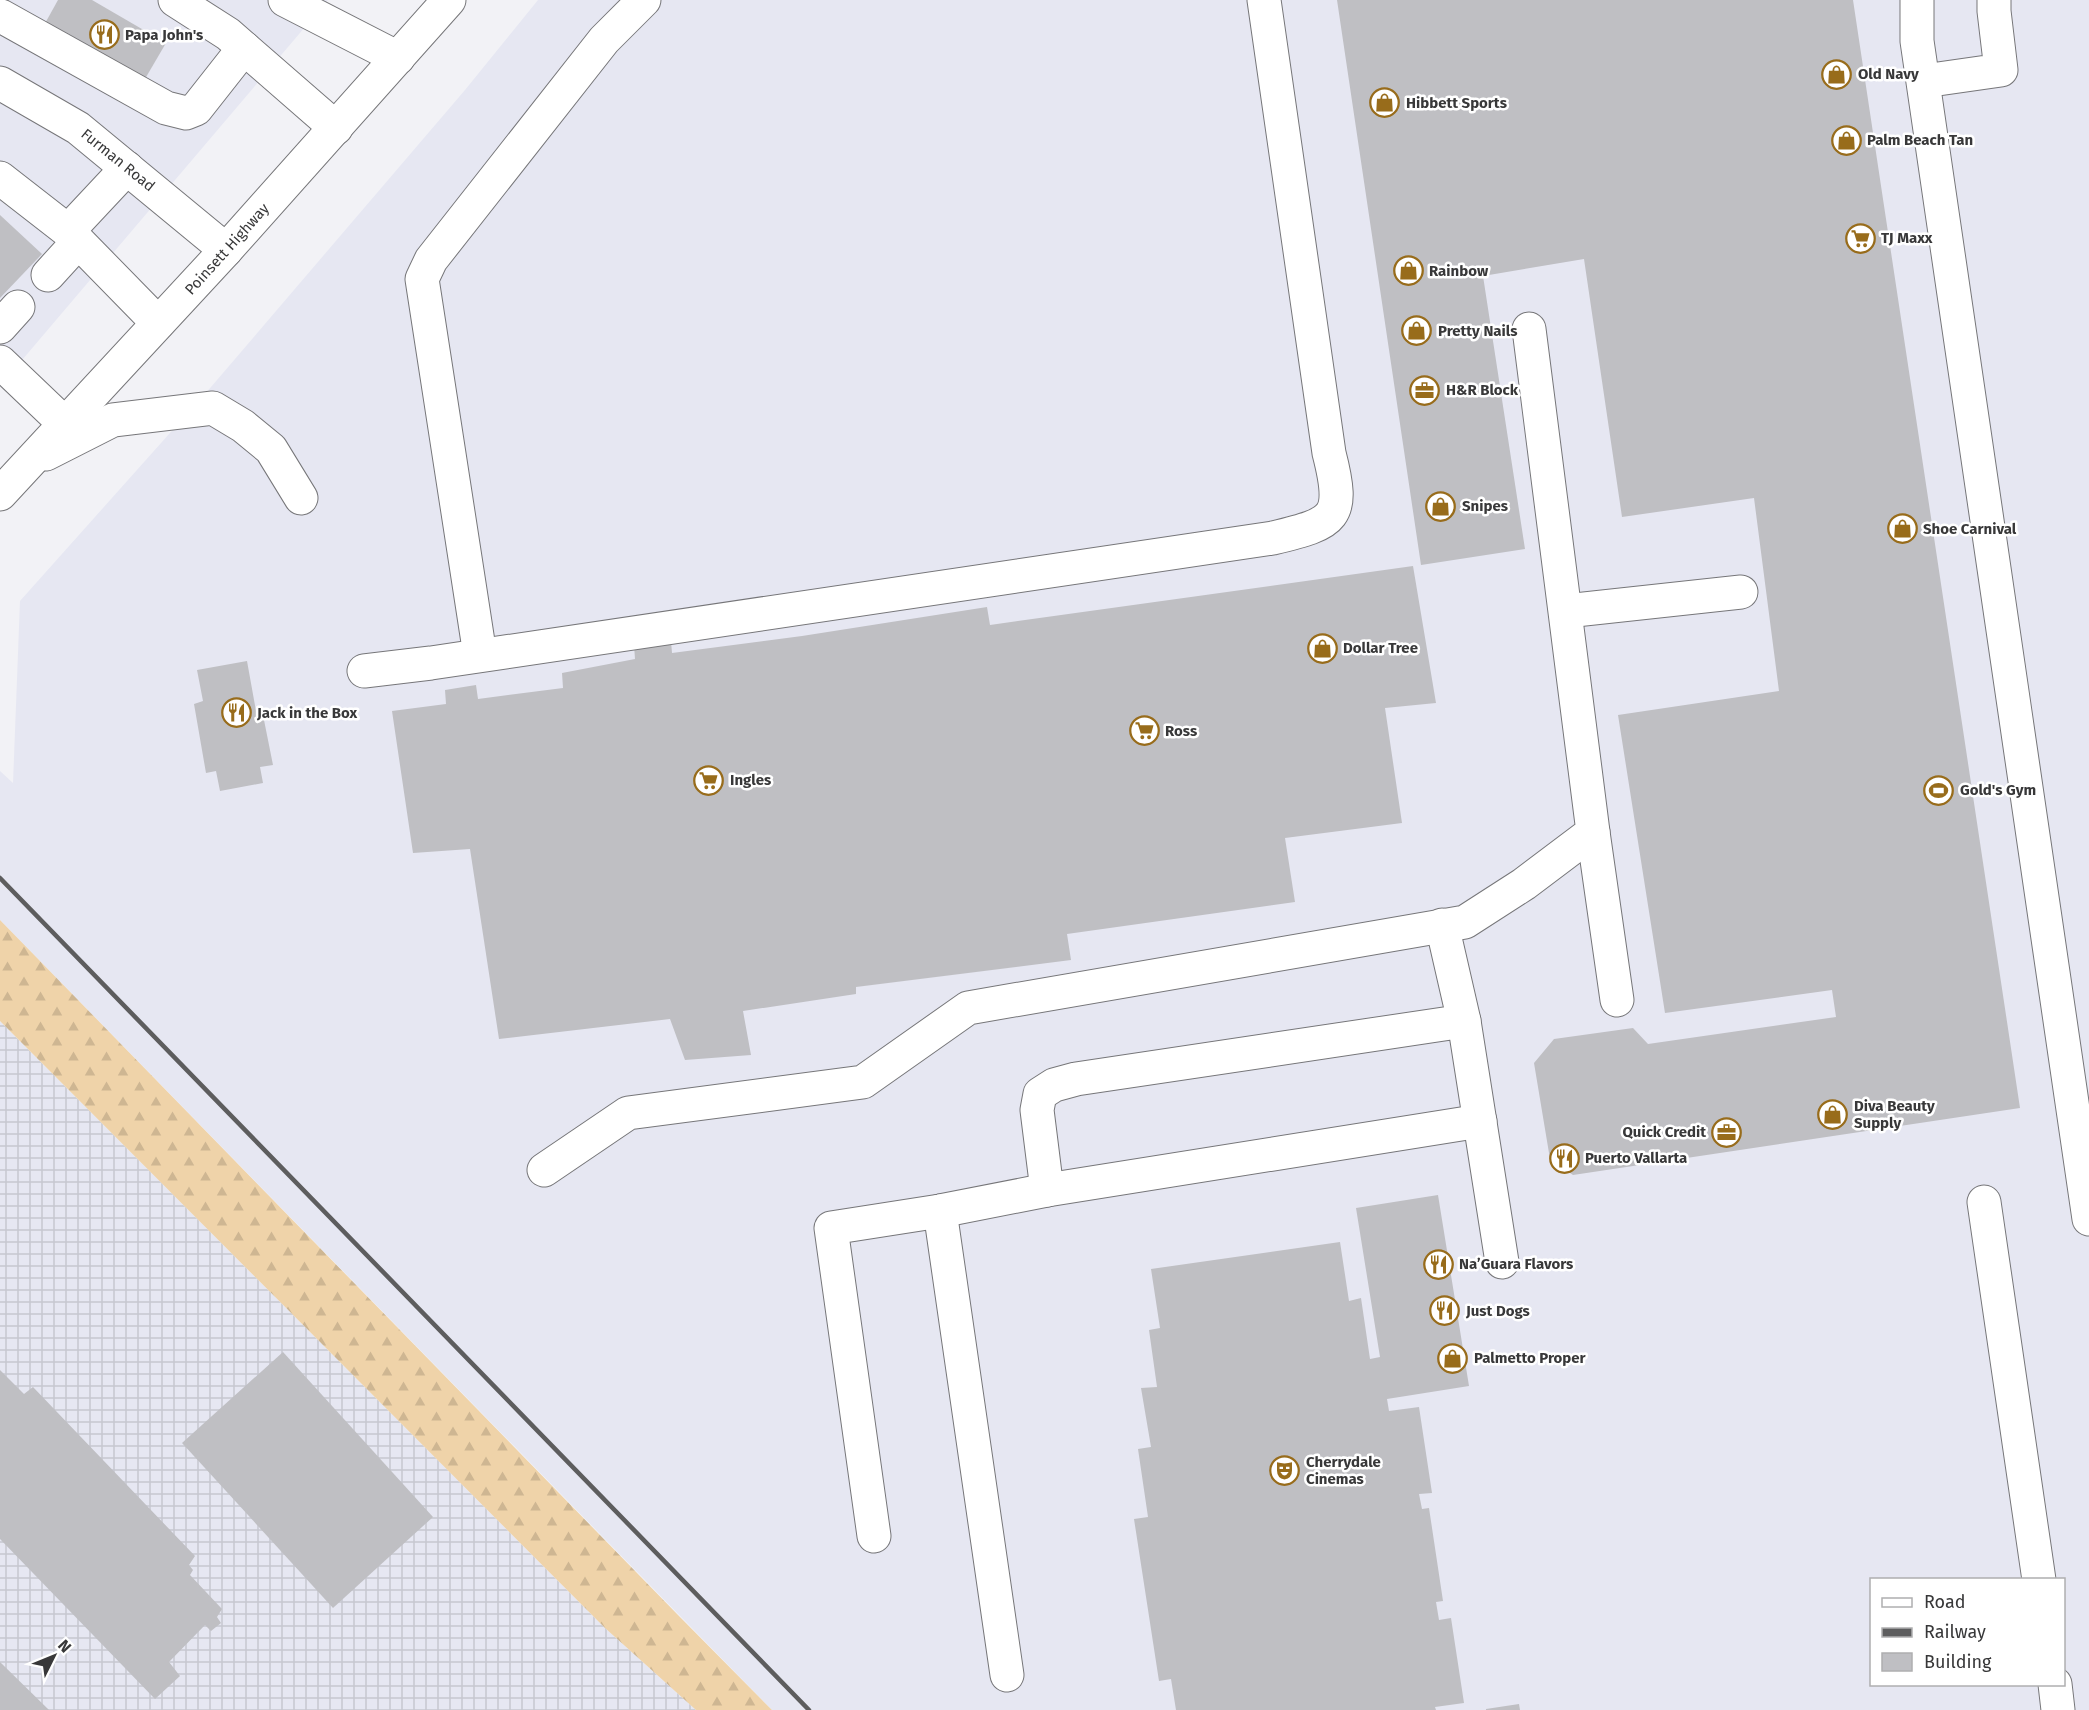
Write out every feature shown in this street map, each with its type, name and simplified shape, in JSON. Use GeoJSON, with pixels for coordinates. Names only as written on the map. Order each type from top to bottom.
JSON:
{"type":"FeatureCollection","features":[{"type":"Feature","properties":{"kind":"main road"},"geometry":{"type":"LineString","coordinates":[[175,0],[228,34],[336,128]]}},
{"type":"Feature","properties":{"kind":"main road"},"geometry":{"type":"LineString","coordinates":[[285,0],[398,58]]}},
{"type":"Feature","properties":{"kind":"main road","name":"Poinsett Highway"},"geometry":{"type":"LineString","coordinates":[[0,494],[226,250],[449,0]]}},
{"type":"Feature","properties":{"kind":"main road"},"geometry":{"type":"LineString","coordinates":[[480,655],[422,279],[431,260],[604,40],[644,0]]}},
{"type":"Feature","properties":{"kind":"main road"},"geometry":{"type":"LineString","coordinates":[[364,671],[1273,538],[1307,529],[1327,520],[1338,498],[1329,453],[1264,0]]}},
{"type":"Feature","properties":{"kind":"main road"},"geometry":{"type":"LineString","coordinates":[[1917,0],[1917,41],[2089,1219]]}},
{"type":"Feature","properties":{"kind":"main road"},"geometry":{"type":"LineString","coordinates":[[1924,81],[2001,70],[1994,0]]}},
{"type":"Feature","properties":{"kind":"main road"},"geometry":{"type":"LineString","coordinates":[[4,10],[166,108],[186,113],[196,109],[244,48]]}},
{"type":"Feature","properties":{"kind":"main road","name":"Furman Road"},"geometry":{"type":"LineString","coordinates":[[0,83],[78,128],[226,250]]}},
{"type":"Feature","properties":{"kind":"main road"},"geometry":{"type":"LineString","coordinates":[[48,275],[73,237],[128,168]]}},
{"type":"Feature","properties":{"kind":"main road"},"geometry":{"type":"LineString","coordinates":[[0,178],[73,237],[158,323]]}},
{"type":"Feature","properties":{"kind":"main road"},"geometry":{"type":"LineString","coordinates":[[1529,329],[1593,832],[1617,1000]]}},
{"type":"Feature","properties":{"kind":"main road"},"geometry":{"type":"LineString","coordinates":[[0,362],[65,424]]}},
{"type":"Feature","properties":{"kind":"main road"},"geometry":{"type":"LineString","coordinates":[[28,463],[113,420],[213,408],[243,426],[272,449],[301,498]]}},
{"type":"Feature","properties":{"kind":"main road"},"geometry":{"type":"LineString","coordinates":[[1566,611],[1741,591]]}},
{"type":"Feature","properties":{"kind":"main road"},"geometry":{"type":"LineString","coordinates":[[544,1170],[628,1113],[863,1082],[968,1008],[1465,922],[1524,884],[1593,832]]}},
{"type":"Feature","properties":{"kind":"main road"},"geometry":{"type":"LineString","coordinates":[[1442,925],[1464,1021],[1502,1262]]}},
{"type":"Feature","properties":{"kind":"main road"},"geometry":{"type":"LineString","coordinates":[[1047,1190],[1037,1110],[1040,1094],[1054,1085],[1076,1079],[1464,1021]]}},
{"type":"Feature","properties":{"kind":"main road"},"geometry":{"type":"LineString","coordinates":[[874,1536],[831,1228],[940,1211],[1047,1190],[1480,1121]]}},
{"type":"Feature","properties":{"kind":"main road"},"geometry":{"type":"LineString","coordinates":[[1984,1202],[2039,1578]]}},
{"type":"Feature","properties":{"kind":"main road"},"geometry":{"type":"LineString","coordinates":[[940,1211],[1007,1675]]}},
{"type":"Feature","properties":{"kind":"main road"},"geometry":{"type":"LineString","coordinates":[[2055,1686],[2058,1710]]}},
{"type":"Feature","properties":{"kind":"shaded area"},"geometry":{"type":"Polygon","coordinates":[[[0,0],[328,0],[0,386],[0,0]]]}},
{"type":"Feature","properties":{"kind":"shaded area"},"geometry":{"type":"Polygon","coordinates":[[[538,0],[2089,0],[2089,1710],[772,1710],[0,920],[0,771],[13,783],[20,601],[211,387],[465,90],[538,0]]]}},
{"type":"Feature","properties":{"kind":"shaded area"},"geometry":{"type":"Polygon","coordinates":[[[0,1021],[605,1628],[696,1710],[0,1710],[0,1021]]]}},
{"type":"Feature","properties":{"kind":"green space"},"geometry":{"type":"Polygon","coordinates":[[[0,920],[772,1710],[696,1710],[605,1628],[0,1021],[0,920]]]}},
{"type":"Feature","properties":{"kind":"building","name":"Papa John's"},"geometry":{"type":"Polygon","coordinates":[[[58,0],[92,0],[166,43],[142,84],[43,27],[58,0]]]}},
{"type":"Feature","properties":{"kind":"building"},"geometry":{"type":"Polygon","coordinates":[[[1337,0],[1853,0],[2020,1108],[1573,1175],[1550,1159],[1534,1063],[1554,1039],[1633,1028],[1648,1044],[1836,1017],[1832,990],[1665,1013],[1618,715],[1779,691],[1754,498],[1622,517],[1584,259],[1483,276],[1525,549],[1421,565],[1337,0]]]}},
{"type":"Feature","properties":{"kind":"building"},"geometry":{"type":"Polygon","coordinates":[[[0,215],[42,254],[0,298],[0,215]]]}},
{"type":"Feature","properties":{"kind":"building","name":"Ingles"},"geometry":{"type":"Polygon","coordinates":[[[1413,566],[1436,703],[1385,708],[1402,823],[1285,838],[1295,902],[1067,934],[1071,960],[856,987],[856,994],[743,1011],[751,1055],[685,1060],[670,1019],[499,1039],[470,849],[413,853],[392,711],[446,704],[445,690],[476,685],[478,699],[563,688],[562,673],[635,659],[634,645],[671,641],[672,653],[802,636],[987,607],[990,625],[1413,566]]]}},
{"type":"Feature","properties":{"kind":"building"},"geometry":{"type":"Polygon","coordinates":[[[247,661],[258,722],[264,720],[273,765],[260,767],[263,783],[220,791],[216,771],[206,773],[194,704],[203,701],[197,670],[247,661]]]}},
{"type":"Feature","properties":{"kind":"building","name":"Cherrydale Cinemas"},"geometry":{"type":"Polygon","coordinates":[[[1438,1195],[1469,1386],[1387,1399],[1389,1411],[1419,1407],[1432,1493],[1419,1494],[1422,1509],[1429,1508],[1443,1601],[1436,1602],[1439,1620],[1451,1618],[1464,1703],[1435,1707],[1436,1710],[1176,1710],[1171,1679],[1159,1681],[1134,1519],[1148,1517],[1138,1449],[1151,1447],[1141,1388],[1157,1387],[1149,1330],[1160,1328],[1151,1269],[1340,1242],[1349,1301],[1361,1298],[1370,1359],[1380,1357],[1356,1208],[1438,1195]]]}},
{"type":"Feature","properties":{"kind":"building"},"geometry":{"type":"Polygon","coordinates":[[[283,1352],[433,1517],[333,1608],[182,1443],[283,1352]]]}},
{"type":"Feature","properties":{"kind":"building"},"geometry":{"type":"Polygon","coordinates":[[[0,1370],[24,1394],[33,1387],[195,1556],[189,1565],[193,1570],[190,1575],[222,1609],[217,1617],[221,1623],[211,1631],[205,1625],[169,1662],[180,1676],[155,1699],[0,1539],[0,1370]]]}},
{"type":"Feature","properties":{"kind":"building"},"geometry":{"type":"Polygon","coordinates":[[[0,1662],[49,1710],[0,1710],[0,1662]]]}},
{"type":"Feature","properties":{"kind":"building"},"geometry":{"type":"Polygon","coordinates":[[[1519,1704],[1520,1710],[1486,1710],[1486,1709],[1519,1704]]]}},
{"type":"Feature","properties":{"kind":"railway"},"geometry":{"type":"LineString","coordinates":[[0,878],[809,1710]]}},
{"type":"Feature","properties":{"kind":"place","name":"Papa John's"},"geometry":{"type":"Point","coordinates":[104,35]}},
{"type":"Feature","properties":{"kind":"place","name":"Old Navy"},"geometry":{"type":"Point","coordinates":[1837,74]}},
{"type":"Feature","properties":{"kind":"place","name":"Hibbett Sports"},"geometry":{"type":"Point","coordinates":[1385,103]}},
{"type":"Feature","properties":{"kind":"place","name":"Palm Beach Tan"},"geometry":{"type":"Point","coordinates":[1846,140]}},
{"type":"Feature","properties":{"kind":"place","name":"TJ Maxx"},"geometry":{"type":"Point","coordinates":[1860,238]}},
{"type":"Feature","properties":{"kind":"place","name":"Rainbow"},"geometry":{"type":"Point","coordinates":[1408,271]}},
{"type":"Feature","properties":{"kind":"place","name":"Pretty Nails"},"geometry":{"type":"Point","coordinates":[1417,331]}},
{"type":"Feature","properties":{"kind":"place","name":"H&R Block"},"geometry":{"type":"Point","coordinates":[1425,390]}},
{"type":"Feature","properties":{"kind":"place","name":"Snipes"},"geometry":{"type":"Point","coordinates":[1441,506]}},
{"type":"Feature","properties":{"kind":"place","name":"Shoe Carnival"},"geometry":{"type":"Point","coordinates":[1902,529]}},
{"type":"Feature","properties":{"kind":"place","name":"Dollar Tree"},"geometry":{"type":"Point","coordinates":[1322,648]}},
{"type":"Feature","properties":{"kind":"place","name":"Jack in the Box"},"geometry":{"type":"Point","coordinates":[236,713]}},
{"type":"Feature","properties":{"kind":"place","name":"Ross"},"geometry":{"type":"Point","coordinates":[1144,731]}},
{"type":"Feature","properties":{"kind":"place","name":"Ingles"},"geometry":{"type":"Point","coordinates":[709,780]}},
{"type":"Feature","properties":{"kind":"place","name":"Gold's Gym"},"geometry":{"type":"Point","coordinates":[1939,790]}},
{"type":"Feature","properties":{"kind":"place","name":"Diva Beauty Supply"},"geometry":{"type":"Point","coordinates":[1833,1115]}},
{"type":"Feature","properties":{"kind":"place","name":"Quick Credit"},"geometry":{"type":"Point","coordinates":[1727,1132]}},
{"type":"Feature","properties":{"kind":"place","name":"Puerto Vallarta"},"geometry":{"type":"Point","coordinates":[1564,1158]}},
{"type":"Feature","properties":{"kind":"place","name":"Na’Guara Flavors"},"geometry":{"type":"Point","coordinates":[1438,1264]}},
{"type":"Feature","properties":{"kind":"place","name":"Just Dogs"},"geometry":{"type":"Point","coordinates":[1445,1311]}},
{"type":"Feature","properties":{"kind":"place","name":"Palmetto Proper"},"geometry":{"type":"Point","coordinates":[1453,1358]}},
{"type":"Feature","properties":{"kind":"place","name":"Cherrydale Cinemas"},"geometry":{"type":"Point","coordinates":[1285,1471]}}]}
